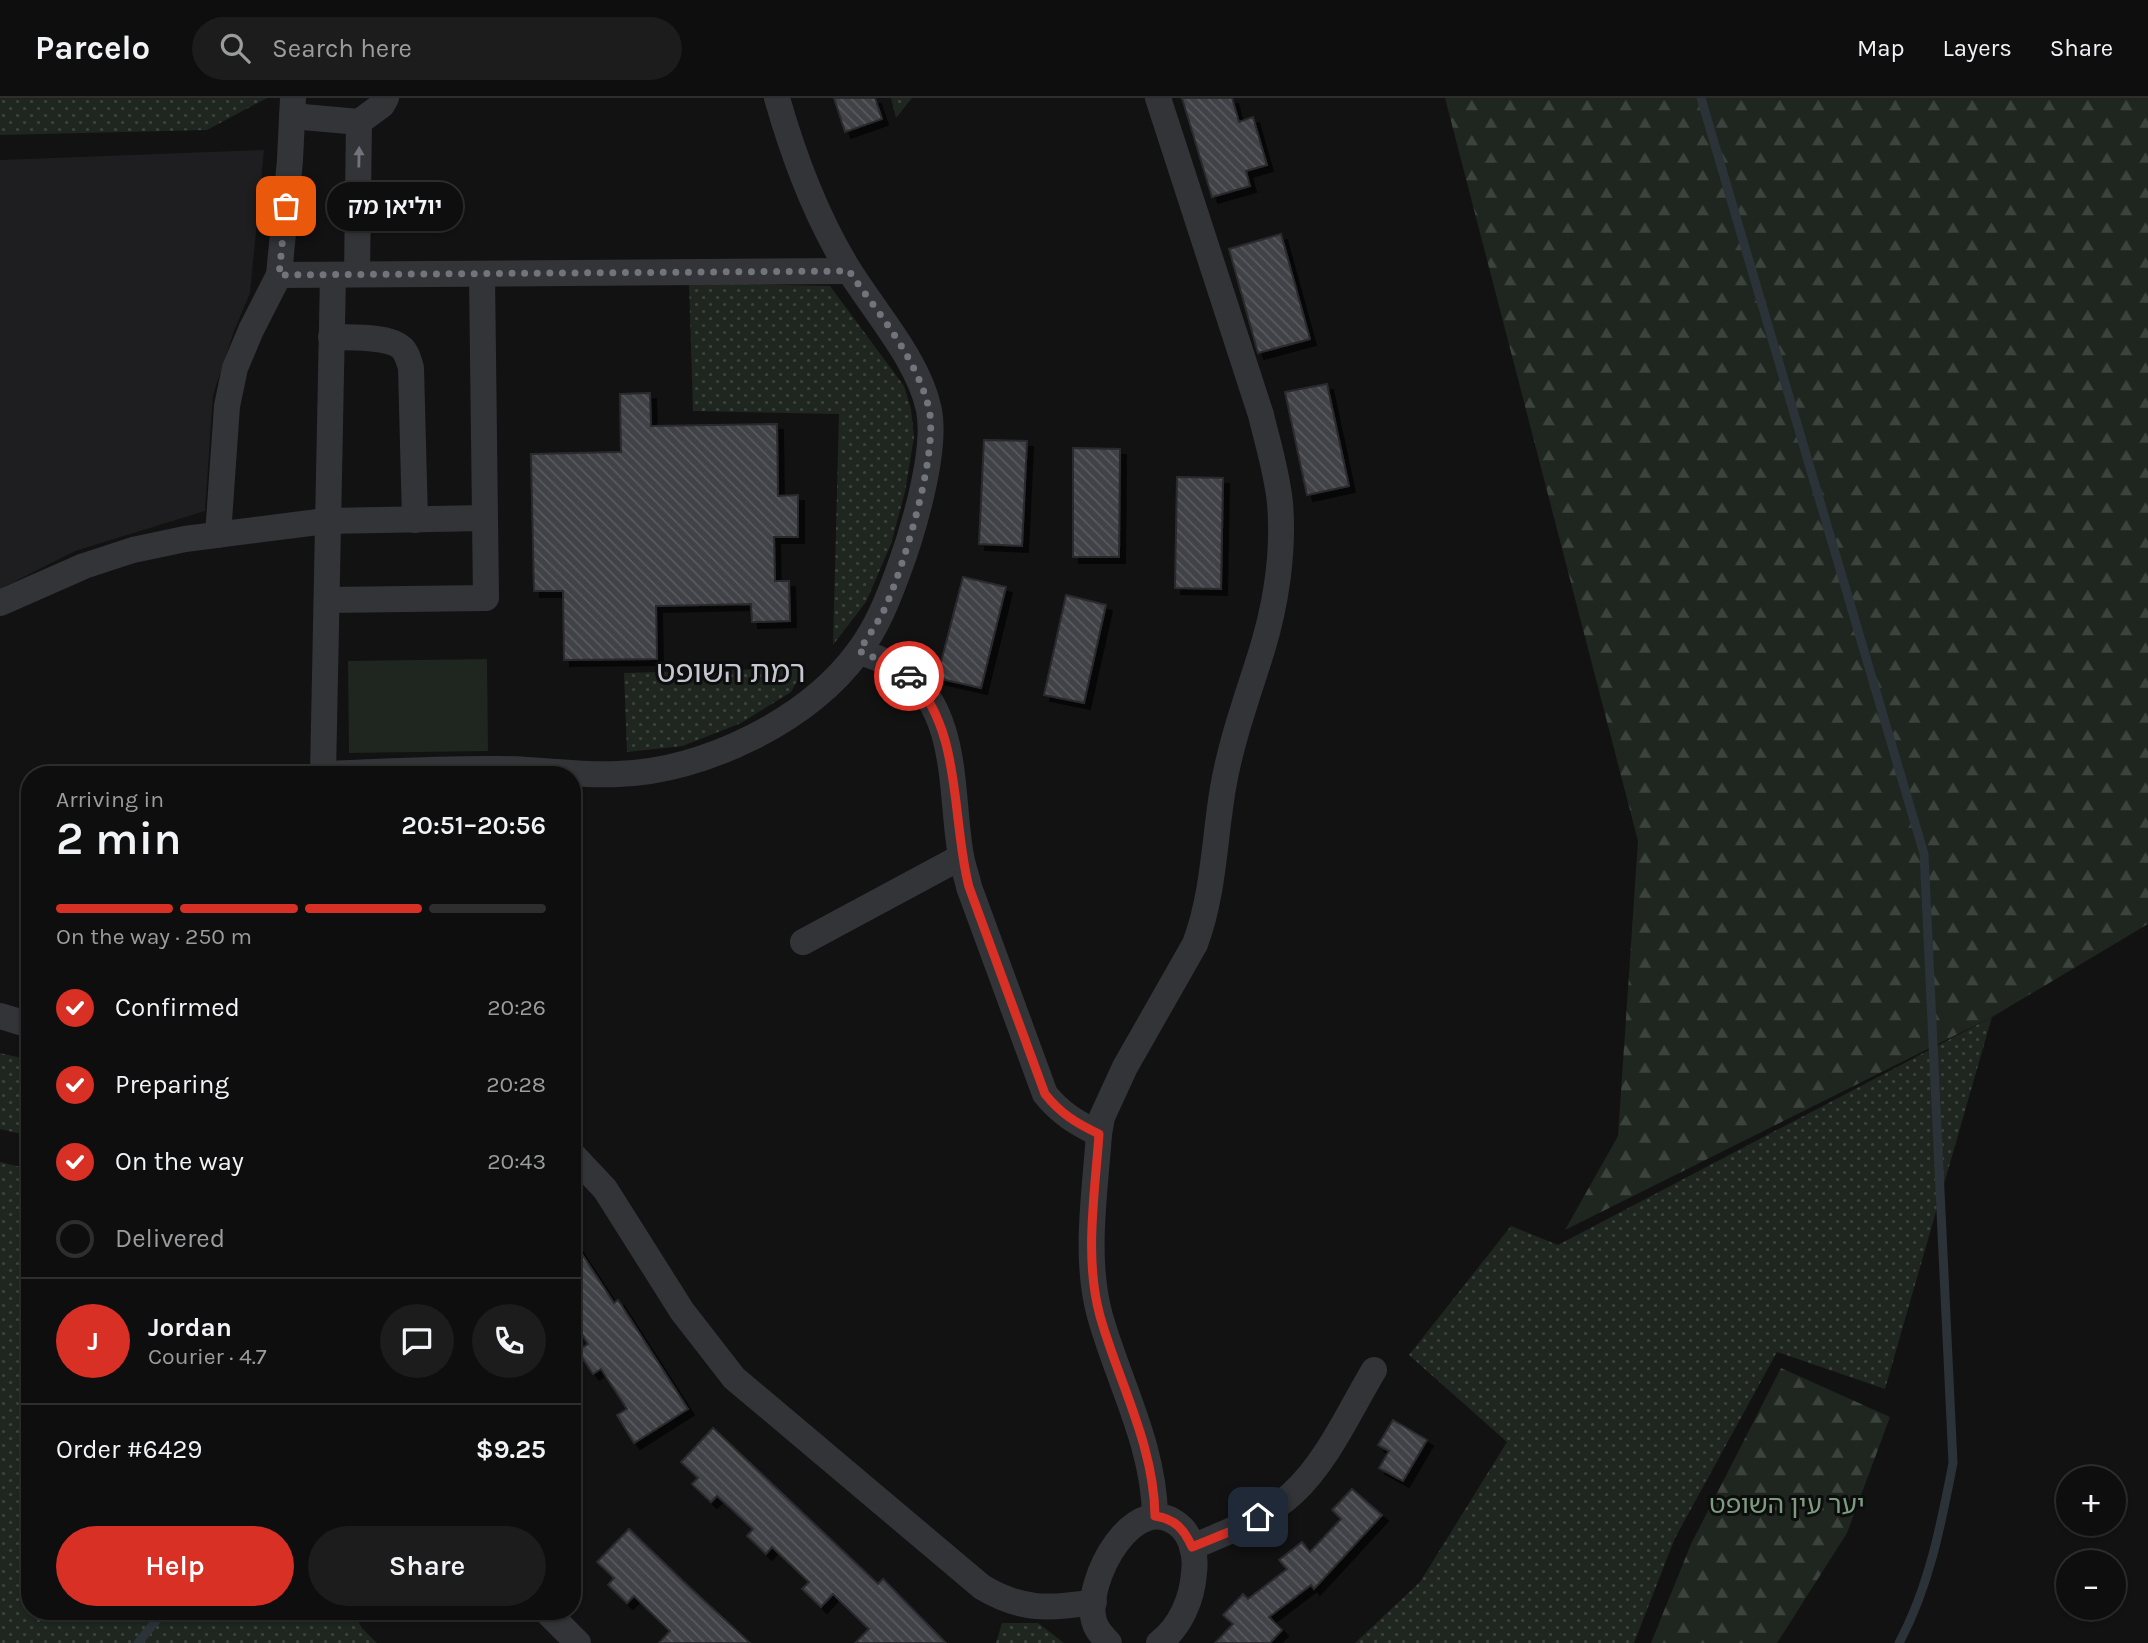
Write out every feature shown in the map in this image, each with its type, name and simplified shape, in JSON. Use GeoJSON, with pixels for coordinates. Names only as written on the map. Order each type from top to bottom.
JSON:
{"type":"FeatureCollection","features":[{"type":"Feature","properties":{"kind":"street"},"geometry":{"type":"LineString","coordinates":[[323,766],[331,337],[345,274],[359,122],[382,105],[386,98]]}},
{"type":"Feature","properties":{"kind":"street"},"geometry":{"type":"LineString","coordinates":[[581,774],[622,774],[671,766],[710,755],[787,718],[825,689],[859,651],[884,610],[902,562],[920,497],[929,447],[929,410],[903,350],[849,271],[825,230],[806,187],[778,98]]}},
{"type":"Feature","properties":{"kind":"street"},"geometry":{"type":"LineString","coordinates":[[1155,1516],[1153,1485],[1146,1450],[1100,1314],[1094,1283],[1092,1249],[1099,1134],[1102,1117],[1125,1066],[1195,944],[1203,923],[1210,894],[1223,787],[1269,621],[1275,594],[1280,540],[1280,503],[1261,415],[1158,98]]}},
{"type":"Feature","properties":{"kind":"street"},"geometry":{"type":"LineString","coordinates":[[218,535],[227,406],[235,368],[279,275],[292,107],[359,122]]}},
{"type":"Feature","properties":{"kind":"street"},"geometry":{"type":"LineString","coordinates":[[279,275],[849,271]]}},
{"type":"Feature","properties":{"kind":"street"},"geometry":{"type":"LineString","coordinates":[[327,600],[486,598],[482,275]]}},
{"type":"Feature","properties":{"kind":"street"},"geometry":{"type":"LineString","coordinates":[[331,337],[388,340],[401,347],[407,355],[411,368],[415,520]]}},
{"type":"Feature","properties":{"kind":"street"},"geometry":{"type":"LineString","coordinates":[[0,603],[85,566],[133,550],[218,535],[326,521],[485,518]]}},
{"type":"Feature","properties":{"kind":"street"},"geometry":{"type":"LineString","coordinates":[[859,651],[902,670],[931,702],[942,727],[949,757],[961,857],[1045,1094],[1070,1120],[1099,1134]]}},
{"type":"Feature","properties":{"kind":"street"},"geometry":{"type":"LineString","coordinates":[[803,942],[961,857]]}},
{"type":"Feature","properties":{"kind":"street"},"geometry":{"type":"LineString","coordinates":[[0,1016],[21,1022]]}},
{"type":"Feature","properties":{"kind":"street"},"geometry":{"type":"LineString","coordinates":[[581,1164],[605,1189],[682,1311],[744,1387],[982,1587],[1003,1600],[1055,1608],[1094,1602]]}},
{"type":"Feature","properties":{"kind":"street"},"geometry":{"type":"LineString","coordinates":[[1192,1547],[1241,1527],[1293,1493],[1315,1469],[1374,1370]]}},
{"type":"Feature","properties":{"kind":"street"},"geometry":{"type":"LineString","coordinates":[[1109,1643],[1099,1632],[1093,1619],[1099,1578],[1122,1535],[1132,1526],[1155,1516],[1176,1523],[1186,1533],[1195,1562],[1194,1582],[1181,1619],[1171,1634],[1159,1643]]}},
{"type":"Feature","properties":{"kind":"street"},"geometry":{"type":"LineString","coordinates":[[555,1620],[578,1643]]}},
{"type":"Feature","properties":{"kind":"shaded area"},"geometry":{"type":"Polygon","coordinates":[[[264,150],[250,293],[213,395],[205,511],[75,551],[0,589],[0,160],[264,150]]]}},
{"type":"Feature","properties":{"kind":"green space"},"geometry":{"type":"Polygon","coordinates":[[[0,98],[267,98],[207,130],[0,135],[0,98]]]}},
{"type":"Feature","properties":{"kind":"green space"},"geometry":{"type":"Polygon","coordinates":[[[891,98],[912,98],[896,118],[891,98]]]}},
{"type":"Feature","properties":{"kind":"green space"},"geometry":{"type":"Polygon","coordinates":[[[1445,98],[2148,98],[2148,924],[1992,1017],[1565,1230],[1618,1136],[1638,841],[1445,98]]]}},
{"type":"Feature","properties":{"kind":"green space"},"geometry":{"type":"Polygon","coordinates":[[[689,283],[830,286],[904,386],[911,409],[914,437],[905,492],[891,544],[866,602],[833,645],[839,414],[693,411],[689,283]]]}},
{"type":"Feature","properties":{"kind":"green space"},"geometry":{"type":"Polygon","coordinates":[[[487,659],[488,751],[349,753],[348,661],[487,659]]]}},
{"type":"Feature","properties":{"kind":"green space"},"geometry":{"type":"Polygon","coordinates":[[[804,668],[791,692],[741,723],[683,746],[627,752],[624,673],[804,668]]]}},
{"type":"Feature","properties":{"kind":"green space"},"geometry":{"type":"Polygon","coordinates":[[[1992,1017],[1885,1389],[1777,1352],[1675,1538],[1634,1643],[1355,1643],[1420,1582],[1507,1442],[1409,1355],[1511,1226],[1558,1245],[1992,1017]]]}},
{"type":"Feature","properties":{"kind":"green space"},"geometry":{"type":"Polygon","coordinates":[[[0,1053],[21,1058],[21,1134],[0,1129],[0,1053]]]}},
{"type":"Feature","properties":{"kind":"green space"},"geometry":{"type":"Polygon","coordinates":[[[0,1162],[21,1167],[21,1620],[358,1620],[377,1643],[0,1643],[0,1162]]]}},
{"type":"Feature","properties":{"kind":"green space","name":"יער עין השופט"},"geometry":{"type":"Polygon","coordinates":[[[1781,1368],[1890,1417],[1847,1533],[1777,1643],[1651,1643],[1691,1544],[1781,1368]]]}},
{"type":"Feature","properties":{"kind":"green space"},"geometry":{"type":"Polygon","coordinates":[[[1002,1623],[1038,1623],[1064,1643],[996,1643],[1002,1623]]]}},
{"type":"Feature","properties":{"kind":"building"},"geometry":{"type":"Polygon","coordinates":[[[834,98],[875,98],[882,119],[845,132],[834,98]]]}},
{"type":"Feature","properties":{"kind":"building"},"geometry":{"type":"Polygon","coordinates":[[[1182,98],[1232,98],[1239,122],[1253,117],[1267,165],[1246,171],[1250,186],[1212,197],[1182,98]]]}},
{"type":"Feature","properties":{"kind":"building"},"geometry":{"type":"Polygon","coordinates":[[[1281,234],[1310,339],[1258,353],[1229,249],[1281,234]]]}},
{"type":"Feature","properties":{"kind":"building"},"geometry":{"type":"Polygon","coordinates":[[[1327,384],[1349,486],[1307,495],[1285,392],[1327,384]]]}},
{"type":"Feature","properties":{"kind":"building"},"geometry":{"type":"Polygon","coordinates":[[[650,393],[651,426],[777,424],[778,496],[798,495],[798,537],[774,537],[775,581],[789,581],[790,621],[752,622],[751,604],[656,606],[657,659],[564,660],[563,591],[534,591],[531,454],[621,452],[620,394],[650,393]]]}},
{"type":"Feature","properties":{"kind":"building"},"geometry":{"type":"Polygon","coordinates":[[[984,440],[1027,441],[1022,546],[979,544],[984,440]]]}},
{"type":"Feature","properties":{"kind":"building"},"geometry":{"type":"Polygon","coordinates":[[[1073,448],[1120,449],[1119,557],[1073,557],[1073,448]]]}},
{"type":"Feature","properties":{"kind":"building"},"geometry":{"type":"Polygon","coordinates":[[[1177,477],[1223,478],[1221,589],[1175,588],[1177,477]]]}},
{"type":"Feature","properties":{"kind":"building"},"geometry":{"type":"Polygon","coordinates":[[[963,577],[1006,587],[981,688],[937,678],[963,577]]]}},
{"type":"Feature","properties":{"kind":"building"},"geometry":{"type":"Polygon","coordinates":[[[1066,595],[1106,605],[1084,703],[1044,695],[1066,595]]]}},
{"type":"Feature","properties":{"kind":"building"},"geometry":{"type":"Polygon","coordinates":[[[581,1253],[614,1303],[618,1300],[688,1409],[634,1443],[617,1415],[627,1409],[601,1369],[593,1374],[581,1356],[581,1349],[588,1344],[581,1333],[581,1253]]]}},
{"type":"Feature","properties":{"kind":"building"},"geometry":{"type":"Polygon","coordinates":[[[1393,1420],[1427,1440],[1403,1481],[1379,1468],[1389,1451],[1378,1445],[1393,1420]]]}},
{"type":"Feature","properties":{"kind":"building"},"geometry":{"type":"Polygon","coordinates":[[[713,1428],[878,1584],[883,1579],[946,1643],[855,1643],[869,1629],[833,1594],[821,1607],[802,1589],[809,1582],[772,1547],[766,1554],[747,1536],[753,1529],[717,1496],[711,1502],[692,1484],[698,1478],[681,1462],[713,1428]]]}},
{"type":"Feature","properties":{"kind":"building"},"geometry":{"type":"Polygon","coordinates":[[[1352,1489],[1382,1515],[1314,1589],[1311,1585],[1269,1617],[1282,1630],[1270,1643],[1215,1643],[1233,1624],[1223,1615],[1243,1594],[1248,1599],[1287,1569],[1279,1560],[1302,1542],[1310,1552],[1341,1519],[1332,1510],[1352,1489]]]}},
{"type":"Feature","properties":{"kind":"building"},"geometry":{"type":"Polygon","coordinates":[[[629,1529],[750,1643],[659,1643],[670,1631],[634,1596],[627,1603],[608,1585],[614,1578],[597,1562],[629,1529]]]}},
{"type":"Feature","properties":{"kind":"waterway"},"geometry":{"type":"LineString","coordinates":[[1701,98],[1924,854],[1953,1463],[1939,1532],[1926,1578],[1899,1643]]}},
{"type":"Feature","properties":{"kind":"waterway"},"geometry":{"type":"LineString","coordinates":[[138,1643],[157,1620]]}},
{"type":"Feature","properties":{"kind":"way so far"},"geometry":{"type":"LineString","coordinates":[[286,206],[279,275],[849,271],[903,350],[929,410],[929,447],[920,497],[902,562],[884,610],[859,651],[902,670],[909,676]]}},
{"type":"Feature","properties":{"kind":"place","name":"יוליאן מק"},"geometry":{"type":"Point","coordinates":[286,206]}},
{"type":"Feature","properties":{"kind":"district","name":"רמת השופט"},"geometry":{"type":"Point","coordinates":[731,672]}},
{"type":"Feature","properties":{"kind":"route"},"geometry":{"type":"LineString","coordinates":[[909,676],[931,702],[942,727],[949,757],[961,857],[969,887],[1045,1094],[1070,1120],[1099,1134],[1092,1249],[1094,1283],[1100,1314],[1146,1450],[1152,1473],[1155,1516],[1176,1523],[1186,1533],[1192,1547],[1258,1517]]}}]}
